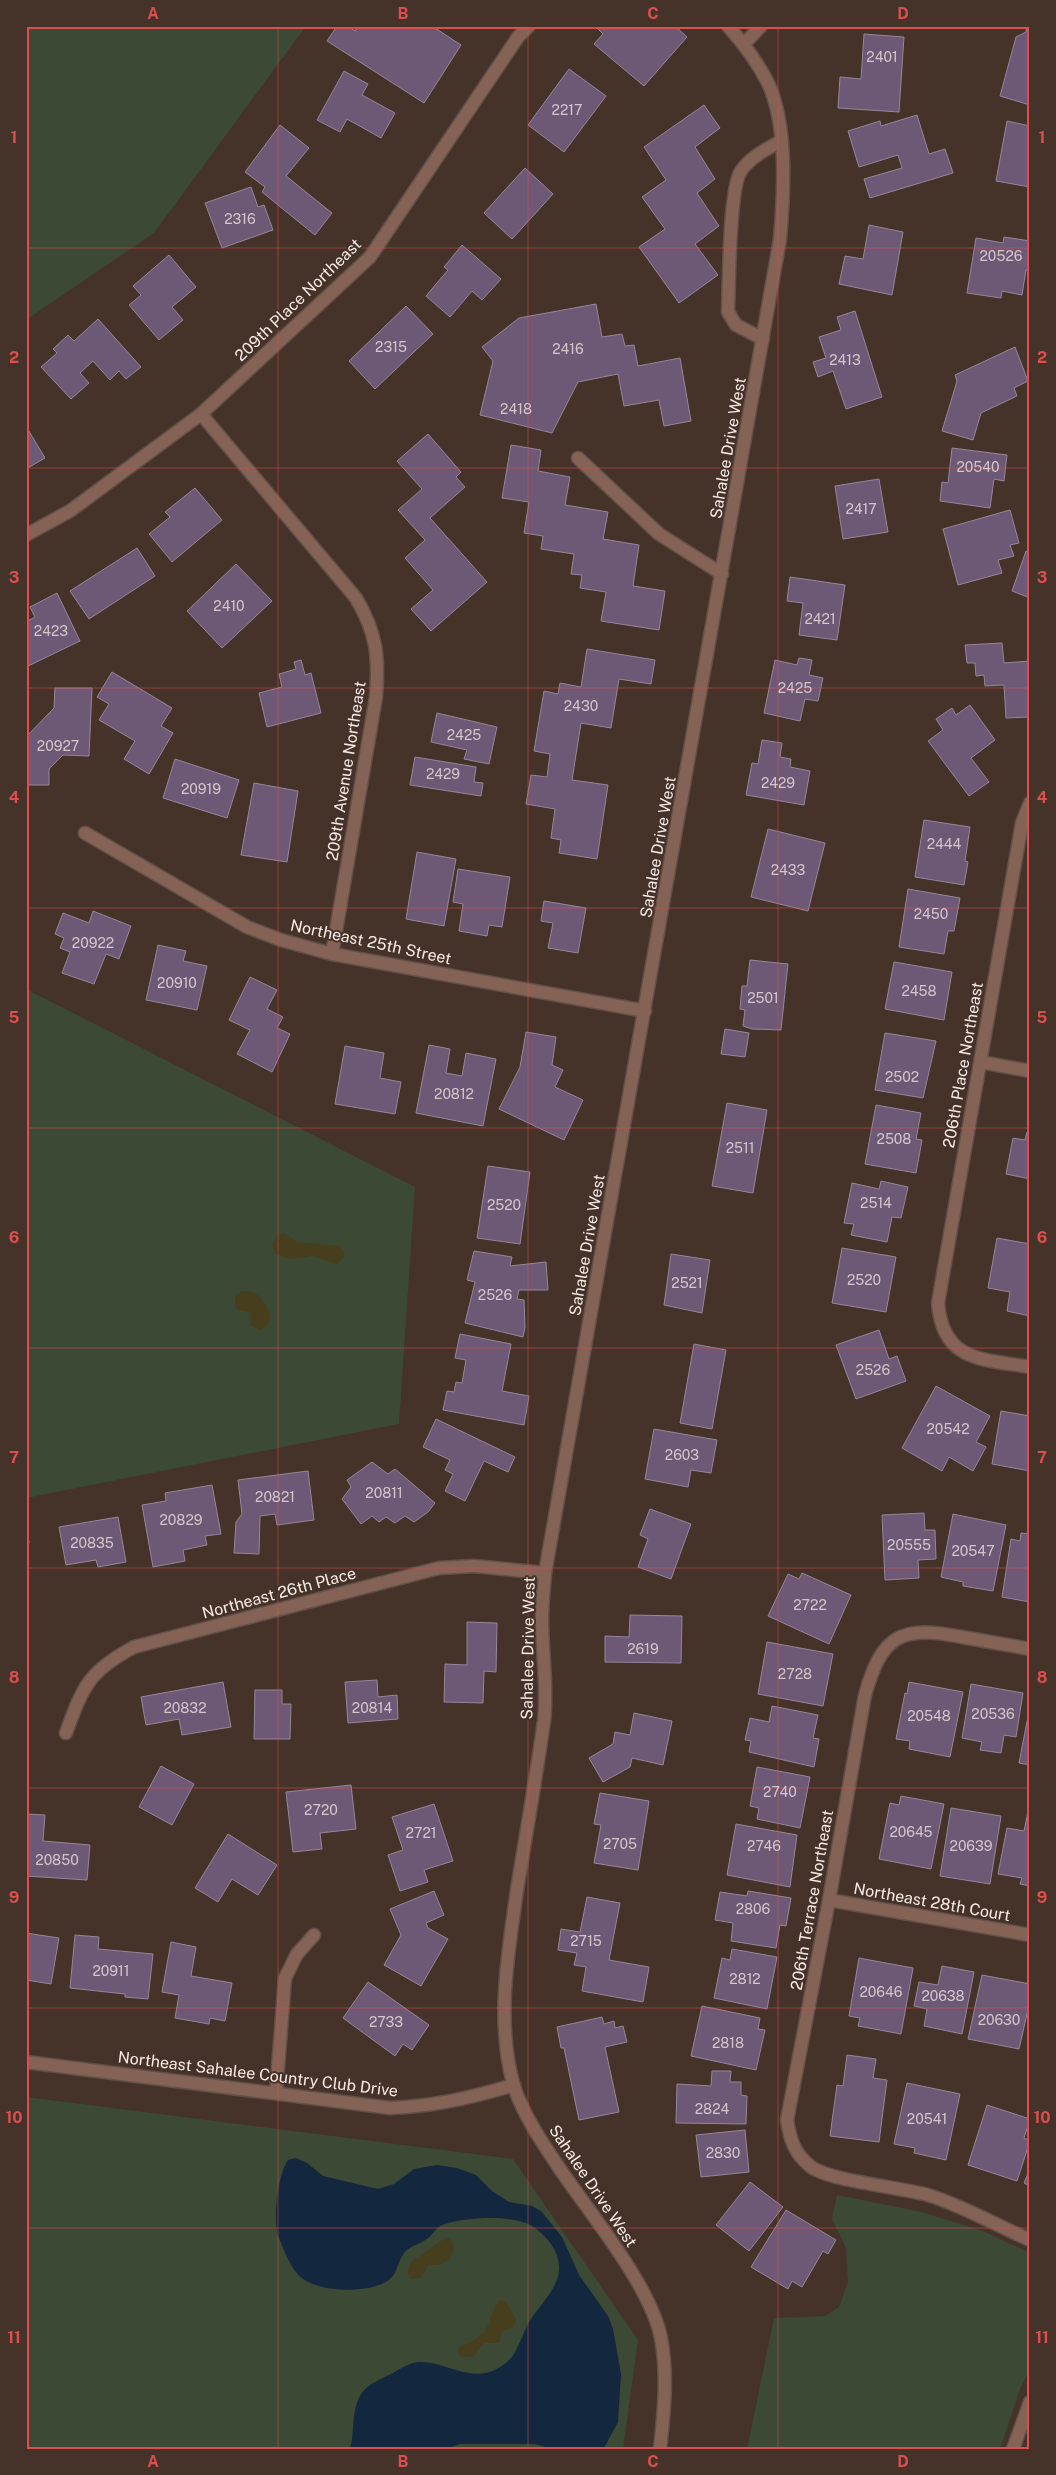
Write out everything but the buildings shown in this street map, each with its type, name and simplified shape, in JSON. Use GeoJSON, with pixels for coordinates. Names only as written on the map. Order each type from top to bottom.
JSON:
{"type":"FeatureCollection","features":[{"type":"Feature","properties":{"kind":"street","name":"209th Place Northeast"},"geometry":{"type":"LineString","coordinates":[[26,535],[70,511],[201,414],[370,257],[518,37],[529,26]]}},
{"type":"Feature","properties":{"kind":"street","name":"Sahalee Drive West"},"geometry":{"type":"LineString","coordinates":[[660,2449],[665,2404],[665,2364],[660,2335],[650,2309],[629,2268],[540,2140],[514,2085],[504,2035],[504,1992],[510,1935],[544,1718],[546,1681],[542,1620],[546,1573],[780,239],[784,194],[778,119],[768,84],[744,44],[728,26]]}},
{"type":"Feature","properties":{"kind":"street"},"geometry":{"type":"LineString","coordinates":[[744,44],[761,26]]}},
{"type":"Feature","properties":{"kind":"street"},"geometry":{"type":"LineString","coordinates":[[763,339],[736,325],[728,312],[733,203],[740,172],[758,154],[781,141]]}},
{"type":"Feature","properties":{"kind":"street","name":"209th Avenue Northeast"},"geometry":{"type":"LineString","coordinates":[[201,414],[356,598],[370,622],[376,649],[378,672],[376,697],[332,954]]}},
{"type":"Feature","properties":{"kind":"street"},"geometry":{"type":"LineString","coordinates":[[578,458],[659,534],[722,574]]}},
{"type":"Feature","properties":{"kind":"street","name":"206th Place Northeast"},"geometry":{"type":"LineString","coordinates":[[1030,803],[1022,823],[981,1062],[939,1287],[939,1320],[943,1334],[966,1354],[985,1360],[1030,1367]]}},
{"type":"Feature","properties":{"kind":"street","name":"Northeast 25th Street"},"geometry":{"type":"LineString","coordinates":[[85,833],[247,926],[281,940],[332,954],[645,1011]]}},
{"type":"Feature","properties":{"kind":"street"},"geometry":{"type":"LineString","coordinates":[[981,1062],[1030,1071]]}},
{"type":"Feature","properties":{"kind":"street","name":"Northeast 26th Place"},"geometry":{"type":"LineString","coordinates":[[66,1733],[78,1699],[91,1677],[109,1660],[134,1647],[439,1568],[474,1566],[546,1573]]}},
{"type":"Feature","properties":{"kind":"street","name":"206th Terrace Northeast"},"geometry":{"type":"LineString","coordinates":[[1030,1649],[931,1631],[911,1632],[892,1642],[880,1654],[871,1672],[864,1695],[829,1900],[787,2120],[790,2141],[797,2153],[810,2167],[830,2176],[901,2188],[931,2196],[1030,2240]]}},
{"type":"Feature","properties":{"kind":"street","name":"Northeast 28th Court"},"geometry":{"type":"LineString","coordinates":[[829,1900],[1030,1935]]}},
{"type":"Feature","properties":{"kind":"street"},"geometry":{"type":"LineString","coordinates":[[276,2093],[285,1978],[297,1954],[314,1935]]}},
{"type":"Feature","properties":{"kind":"street","name":"Northeast Sahalee Country Club Drive"},"geometry":{"type":"LineString","coordinates":[[26,2062],[390,2108],[428,2106],[458,2101],[514,2085]]}},
{"type":"Feature","properties":{"kind":"street"},"geometry":{"type":"LineString","coordinates":[[1013,2449],[1030,2402]]}},
{"type":"Feature","properties":{"kind":"green space"},"geometry":{"type":"Polygon","coordinates":[[[26,26],[306,26],[154,233],[26,320],[26,26]]]}},
{"type":"Feature","properties":{"kind":"green space"},"geometry":{"type":"Polygon","coordinates":[[[26,989],[415,1187],[399,1424],[26,1498],[26,989]]]}},
{"type":"Feature","properties":{"kind":"green space"},"geometry":{"type":"Polygon","coordinates":[[[26,2097],[513,2159],[638,2340],[623,2449],[26,2449],[26,2097]]]}},
{"type":"Feature","properties":{"kind":"green space"},"geometry":{"type":"Polygon","coordinates":[[[837,2195],[922,2212],[983,2231],[1030,2253],[1030,2369],[1020,2389],[1000,2449],[747,2449],[774,2318],[825,2316],[839,2307],[848,2282],[846,2248],[832,2219],[837,2195]]]}},
{"type":"Feature","properties":{"kind":"sand"},"geometry":{"type":"Polygon","coordinates":[[[284,1233],[297,1242],[340,1246],[344,1252],[344,1257],[338,1263],[333,1263],[313,1256],[291,1259],[276,1254],[272,1245],[276,1236],[284,1233]]]}},
{"type":"Feature","properties":{"kind":"sand"},"geometry":{"type":"Polygon","coordinates":[[[249,1291],[255,1293],[265,1303],[270,1315],[266,1326],[260,1330],[251,1326],[249,1312],[235,1307],[235,1296],[240,1292],[249,1291]]]}},
{"type":"Feature","properties":{"kind":"sand"},"geometry":{"type":"Polygon","coordinates":[[[447,2237],[452,2241],[453,2247],[450,2259],[439,2265],[429,2265],[420,2278],[411,2279],[407,2272],[412,2261],[447,2237]]]}},
{"type":"Feature","properties":{"kind":"sand"},"geometry":{"type":"Polygon","coordinates":[[[500,2300],[506,2302],[516,2319],[514,2327],[502,2331],[499,2343],[484,2343],[474,2356],[461,2357],[458,2351],[459,2347],[476,2339],[485,2332],[497,2302],[500,2300]]]}},
{"type":"Feature","properties":{"kind":"water"},"geometry":{"type":"Polygon","coordinates":[[[296,2158],[307,2163],[323,2176],[378,2189],[394,2184],[414,2169],[437,2165],[457,2168],[476,2175],[492,2191],[509,2202],[532,2206],[541,2211],[562,2237],[579,2275],[608,2316],[613,2329],[621,2374],[618,2422],[604,2448],[553,2449],[535,2444],[460,2444],[444,2449],[350,2449],[357,2402],[365,2389],[376,2382],[415,2362],[441,2365],[473,2374],[495,2370],[507,2362],[515,2353],[531,2319],[553,2289],[558,2276],[558,2257],[544,2236],[527,2224],[516,2220],[478,2218],[440,2226],[425,2240],[405,2252],[393,2276],[382,2284],[346,2290],[321,2287],[310,2283],[302,2278],[291,2265],[277,2230],[276,2210],[281,2176],[288,2160],[296,2158]]]}}]}
